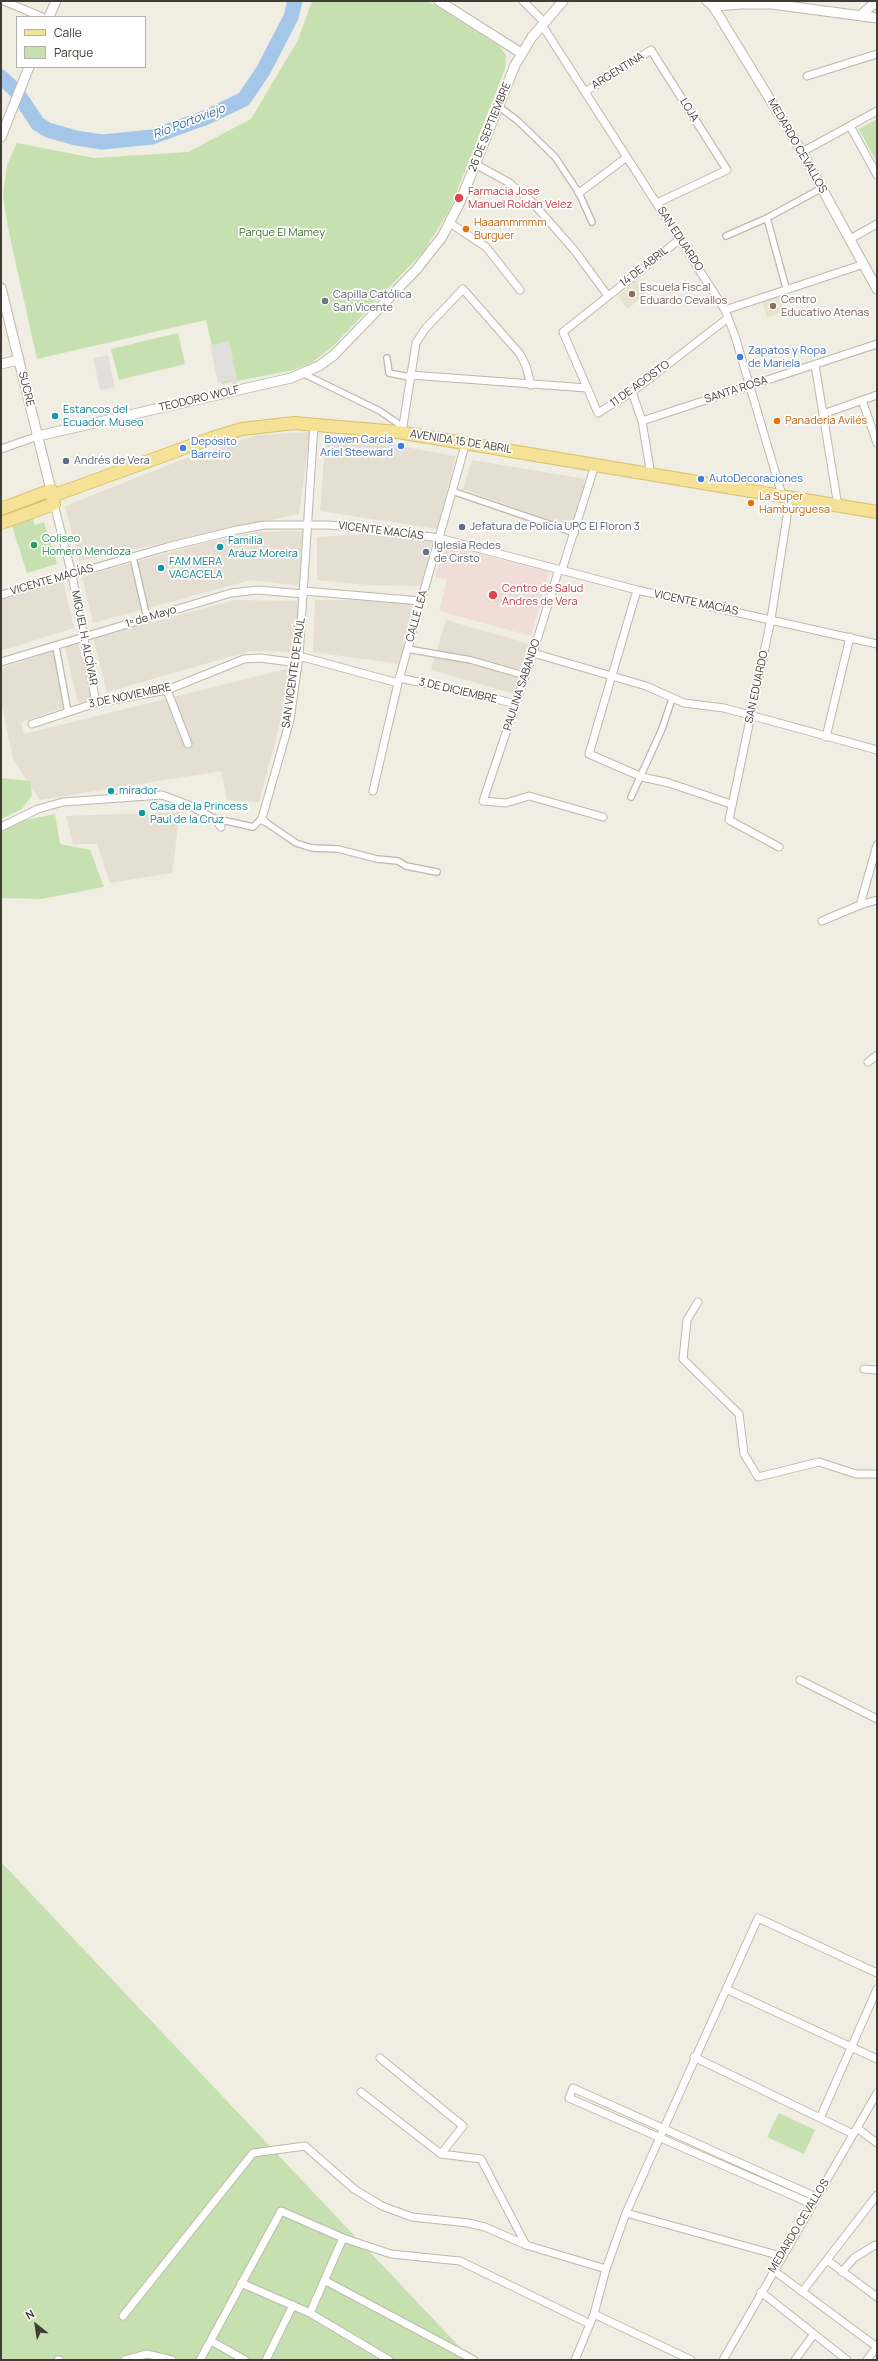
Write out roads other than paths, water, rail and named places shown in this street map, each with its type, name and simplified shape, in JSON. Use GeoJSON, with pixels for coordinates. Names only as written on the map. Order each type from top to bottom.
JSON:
{"type":"FeatureCollection","features":[{"type":"Feature","properties":{"kind":"main road","name":"AVENIDA 15 DE ABRIL"},"geometry":{"type":"LineString","coordinates":[[1,509],[52,497],[242,429],[294,423],[402,430],[651,475],[877,512]]}},
{"type":"Feature","properties":{"kind":"main road","name":"AVENIDA 15 DE ABRIL"},"geometry":{"type":"LineString","coordinates":[[1,523],[52,497]]}},
{"type":"Feature","properties":{"kind":"street"},"geometry":{"type":"LineString","coordinates":[[4,1],[40,16]]}},
{"type":"Feature","properties":{"kind":"street"},"geometry":{"type":"LineString","coordinates":[[49,16],[56,1]]}},
{"type":"Feature","properties":{"kind":"street"},"geometry":{"type":"LineString","coordinates":[[439,1],[521,53]]}},
{"type":"Feature","properties":{"kind":"street","name":"SAN EDUARDO"},"geometry":{"type":"LineString","coordinates":[[523,1],[543,24],[725,310],[786,496],[771,619],[729,820],[779,847]]}},
{"type":"Feature","properties":{"kind":"street","name":"26 DE SEPTIEMBRE"},"geometry":{"type":"LineString","coordinates":[[304,374],[334,355],[375,315],[430,254],[450,223],[521,53],[563,1]]}},
{"type":"Feature","properties":{"kind":"street"},"geometry":{"type":"LineString","coordinates":[[861,15],[877,1]]}},
{"type":"Feature","properties":{"kind":"street"},"geometry":{"type":"LineString","coordinates":[[710,4],[772,4],[877,18]]}},
{"type":"Feature","properties":{"kind":"street","name":"MEDARDO CEVALLOS"},"geometry":{"type":"LineString","coordinates":[[710,4],[802,152],[877,289]]}},
{"type":"Feature","properties":{"kind":"street","name":"ARGENTINA"},"geometry":{"type":"LineString","coordinates":[[585,92],[651,50]]}},
{"type":"Feature","properties":{"kind":"street","name":"LOJA"},"geometry":{"type":"LineString","coordinates":[[651,50],[727,170],[657,203]]}},
{"type":"Feature","properties":{"kind":"street"},"geometry":{"type":"LineString","coordinates":[[807,76],[877,54]]}},
{"type":"Feature","properties":{"kind":"street"},"geometry":{"type":"LineString","coordinates":[[2,134],[29,68]]}},
{"type":"Feature","properties":{"kind":"street"},"geometry":{"type":"LineString","coordinates":[[498,106],[518,121],[555,157],[579,193],[592,222]]}},
{"type":"Feature","properties":{"kind":"street"},"geometry":{"type":"LineString","coordinates":[[802,152],[877,111]]}},
{"type":"Feature","properties":{"kind":"street"},"geometry":{"type":"LineString","coordinates":[[850,126],[877,175]]}},
{"type":"Feature","properties":{"kind":"street"},"geometry":{"type":"LineString","coordinates":[[579,193],[627,157]]}},
{"type":"Feature","properties":{"kind":"street"},"geometry":{"type":"LineString","coordinates":[[475,164],[512,185],[532,202],[574,251],[608,296]]}},
{"type":"Feature","properties":{"kind":"street"},"geometry":{"type":"LineString","coordinates":[[726,236],[767,218],[822,188]]}},
{"type":"Feature","properties":{"kind":"street"},"geometry":{"type":"LineString","coordinates":[[767,218],[786,288]]}},
{"type":"Feature","properties":{"kind":"street"},"geometry":{"type":"LineString","coordinates":[[450,223],[486,247],[520,290]]}},
{"type":"Feature","properties":{"kind":"street"},"geometry":{"type":"LineString","coordinates":[[850,239],[877,224]]}},
{"type":"Feature","properties":{"kind":"street","name":"14 DE ABRIL"},"geometry":{"type":"LineString","coordinates":[[587,388],[563,332],[680,239]]}},
{"type":"Feature","properties":{"kind":"street"},"geometry":{"type":"LineString","coordinates":[[725,310],[786,288],[864,264]]}},
{"type":"Feature","properties":{"kind":"street","name":"SUCRE"},"geometry":{"type":"LineString","coordinates":[[1,288],[52,497]]}},
{"type":"Feature","properties":{"kind":"street"},"geometry":{"type":"LineString","coordinates":[[402,430],[413,350],[419,337],[463,289],[520,354],[526,366],[531,385]]}},
{"type":"Feature","properties":{"kind":"street","name":"11 DE AGOSTO"},"geometry":{"type":"LineString","coordinates":[[587,388],[598,414],[632,392],[728,318]]}},
{"type":"Feature","properties":{"kind":"street","name":"SANTA ROSA"},"geometry":{"type":"LineString","coordinates":[[642,421],[877,344]]}},
{"type":"Feature","properties":{"kind":"street"},"geometry":{"type":"LineString","coordinates":[[387,358],[389,373],[409,376],[587,388]]}},
{"type":"Feature","properties":{"kind":"street"},"geometry":{"type":"LineString","coordinates":[[1,364],[19,360]]}},
{"type":"Feature","properties":{"kind":"street"},"geometry":{"type":"LineString","coordinates":[[815,364],[838,506]]}},
{"type":"Feature","properties":{"kind":"street"},"geometry":{"type":"LineString","coordinates":[[304,374],[380,411],[402,430]]}},
{"type":"Feature","properties":{"kind":"street","name":"TEODORO WOLF"},"geometry":{"type":"LineString","coordinates":[[1,449],[38,436],[304,374]]}},
{"type":"Feature","properties":{"kind":"street"},"geometry":{"type":"LineString","coordinates":[[632,392],[642,421],[651,475]]}},
{"type":"Feature","properties":{"kind":"street"},"geometry":{"type":"LineString","coordinates":[[823,414],[877,395]]}},
{"type":"Feature","properties":{"kind":"street"},"geometry":{"type":"LineString","coordinates":[[862,400],[877,443]]}},
{"type":"Feature","properties":{"kind":"street","name":"SAN VICENTE DE PAÚL"},"geometry":{"type":"LineString","coordinates":[[263,820],[288,726],[299,660],[314,424]]}},
{"type":"Feature","properties":{"kind":"street","name":"CALLE LEA"},"geometry":{"type":"LineString","coordinates":[[373,791],[399,681],[466,442]]}},
{"type":"Feature","properties":{"kind":"street","name":"PAULINA SABANDO"},"geometry":{"type":"LineString","coordinates":[[595,465],[575,533],[560,569],[526,676],[483,801],[506,802],[529,796],[603,817]]}},
{"type":"Feature","properties":{"kind":"street"},"geometry":{"type":"LineString","coordinates":[[452,491],[575,533]]}},
{"type":"Feature","properties":{"kind":"street","name":"MIGUEL H. ALCÍVAR"},"geometry":{"type":"LineString","coordinates":[[52,497],[72,575],[96,703]]}},
{"type":"Feature","properties":{"kind":"street","name":"VICENTE MACÍAS"},"geometry":{"type":"LineString","coordinates":[[1,595],[133,557],[238,530],[265,525],[307,524],[383,530],[439,538],[637,590],[877,644]]}},
{"type":"Feature","properties":{"kind":"street"},"geometry":{"type":"LineString","coordinates":[[133,557],[147,618]]}},
{"type":"Feature","properties":{"kind":"street","name":"1º de Mayo"},"geometry":{"type":"LineString","coordinates":[[1,662],[56,647],[147,618],[248,590],[421,600]]}},
{"type":"Feature","properties":{"kind":"street"},"geometry":{"type":"LineString","coordinates":[[637,590],[589,754],[642,777],[669,783],[732,804]]}},
{"type":"Feature","properties":{"kind":"street"},"geometry":{"type":"LineString","coordinates":[[826,737],[850,637]]}},
{"type":"Feature","properties":{"kind":"street"},"geometry":{"type":"LineString","coordinates":[[56,647],[68,712]]}},
{"type":"Feature","properties":{"kind":"street"},"geometry":{"type":"LineString","coordinates":[[408,649],[471,660],[526,676]]}},
{"type":"Feature","properties":{"kind":"street"},"geometry":{"type":"LineString","coordinates":[[533,653],[613,675],[646,686],[672,699],[691,705],[724,708],[877,750]]}},
{"type":"Feature","properties":{"kind":"street","name":"3 DE NOVIEMBRE"},"geometry":{"type":"LineString","coordinates":[[32,724],[96,703],[167,690],[244,659],[260,658],[299,660]]}},
{"type":"Feature","properties":{"kind":"street","name":"3 DE DICIEMBRE"},"geometry":{"type":"LineString","coordinates":[[299,660],[399,681],[472,693],[516,704]]}},
{"type":"Feature","properties":{"kind":"street"},"geometry":{"type":"LineString","coordinates":[[167,690],[188,744]]}},
{"type":"Feature","properties":{"kind":"street"},"geometry":{"type":"LineString","coordinates":[[631,797],[642,777],[672,699]]}},
{"type":"Feature","properties":{"kind":"street"},"geometry":{"type":"LineString","coordinates":[[1,826],[38,809],[55,804],[162,795],[191,806],[210,817],[222,827]]}},
{"type":"Feature","properties":{"kind":"street"},"geometry":{"type":"LineString","coordinates":[[210,817],[253,827],[263,820],[296,843],[312,848],[338,849],[377,859],[398,861],[406,866],[437,872]]}},
{"type":"Feature","properties":{"kind":"street"},"geometry":{"type":"LineString","coordinates":[[860,905],[877,845]]}},
{"type":"Feature","properties":{"kind":"street"},"geometry":{"type":"LineString","coordinates":[[822,921],[860,905],[877,900]]}},
{"type":"Feature","properties":{"kind":"street"},"geometry":{"type":"LineString","coordinates":[[868,1062],[877,1055]]}},
{"type":"Feature","properties":{"kind":"street"},"geometry":{"type":"LineString","coordinates":[[698,1302],[687,1320],[683,1359],[739,1414],[744,1454],[758,1477],[819,1462],[856,1474],[877,1474]]}},
{"type":"Feature","properties":{"kind":"street"},"geometry":{"type":"LineString","coordinates":[[864,1369],[877,1370]]}},
{"type":"Feature","properties":{"kind":"street"},"geometry":{"type":"LineString","coordinates":[[800,1680],[877,1719]]}},
{"type":"Feature","properties":{"kind":"street"},"geometry":{"type":"LineString","coordinates":[[578,2359],[594,2314],[606,2269],[626,2213],[658,2137],[758,1918],[877,1973]]}},
{"type":"Feature","properties":{"kind":"street"},"geometry":{"type":"LineString","coordinates":[[726,1989],[852,2046],[877,2059]]}},
{"type":"Feature","properties":{"kind":"street"},"geometry":{"type":"LineString","coordinates":[[820,2118],[877,1989]]}},
{"type":"Feature","properties":{"kind":"street"},"geometry":{"type":"LineString","coordinates":[[694,2057],[820,2118],[855,2131],[877,2143]]}},
{"type":"Feature","properties":{"kind":"street"},"geometry":{"type":"LineString","coordinates":[[380,2058],[463,2126],[441,2154]]}},
{"type":"Feature","properties":{"kind":"street"},"geometry":{"type":"LineString","coordinates":[[812,2204],[569,2098],[573,2088],[816,2197]]}},
{"type":"Feature","properties":{"kind":"street"},"geometry":{"type":"LineString","coordinates":[[361,2092],[441,2154],[481,2159],[526,2245]]}},
{"type":"Feature","properties":{"kind":"street","name":"MEDARDO CEVALLOS"},"geometry":{"type":"LineString","coordinates":[[723,2360],[781,2256],[877,2093]]}},
{"type":"Feature","properties":{"kind":"street"},"geometry":{"type":"LineString","coordinates":[[123,2316],[253,2153],[305,2146],[354,2189],[382,2206],[412,2217],[468,2223],[485,2227],[526,2245],[606,2269]]}},
{"type":"Feature","properties":{"kind":"street"},"geometry":{"type":"LineString","coordinates":[[802,2292],[877,2195]]}},
{"type":"Feature","properties":{"kind":"street"},"geometry":{"type":"LineString","coordinates":[[200,2360],[281,2211],[343,2238],[391,2254],[460,2261],[590,2324]]}},
{"type":"Feature","properties":{"kind":"street"},"geometry":{"type":"LineString","coordinates":[[626,2213],[781,2256]]}},
{"type":"Feature","properties":{"kind":"street"},"geometry":{"type":"LineString","coordinates":[[310,2313],[343,2238]]}},
{"type":"Feature","properties":{"kind":"street"},"geometry":{"type":"LineString","coordinates":[[842,2272],[854,2258],[875,2244],[877,2246]]}},
{"type":"Feature","properties":{"kind":"street"},"geometry":{"type":"LineString","coordinates":[[827,2260],[877,2297]]}},
{"type":"Feature","properties":{"kind":"street"},"geometry":{"type":"LineString","coordinates":[[773,2270],[877,2347],[867,2360]]}},
{"type":"Feature","properties":{"kind":"street"},"geometry":{"type":"LineString","coordinates":[[324,2280],[474,2360]]}},
{"type":"Feature","properties":{"kind":"street"},"geometry":{"type":"LineString","coordinates":[[241,2283],[310,2313],[389,2360]]}},
{"type":"Feature","properties":{"kind":"street"},"geometry":{"type":"LineString","coordinates":[[761,2292],[814,2334],[839,2358],[847,2360]]}},
{"type":"Feature","properties":{"kind":"street"},"geometry":{"type":"LineString","coordinates":[[266,2360],[293,2305]]}},
{"type":"Feature","properties":{"kind":"street"},"geometry":{"type":"LineString","coordinates":[[594,2314],[691,2360]]}},
{"type":"Feature","properties":{"kind":"street"},"geometry":{"type":"LineString","coordinates":[[795,2360],[814,2334]]}},
{"type":"Feature","properties":{"kind":"street"},"geometry":{"type":"LineString","coordinates":[[210,2341],[245,2360]]}},
{"type":"Feature","properties":{"kind":"street"},"geometry":{"type":"LineString","coordinates":[[125,2360],[147,2354],[172,2360]]}},
{"type":"Feature","properties":{"kind":"waterway","name":"Río Portoviejo"},"geometry":{"type":"LineString","coordinates":[[1,77],[16,91],[38,124],[48,130],[76,138],[102,142],[152,137],[207,117],[244,99],[263,71],[291,17],[295,1]]}},
{"type":"Feature","properties":{"kind":"place","name":"Farmacia Jose Manuel Roldan Velez"},"geometry":{"type":"Point","coordinates":[459,198]}},
{"type":"Feature","properties":{"kind":"place","name":"Haaammmmm Burguer"},"geometry":{"type":"Point","coordinates":[466,229]}},
{"type":"Feature","properties":{"kind":"place","name":"Escuela Fiscal Eduardo Cevallos"},"geometry":{"type":"Point","coordinates":[632,294]}},
{"type":"Feature","properties":{"kind":"place","name":"Capilla Católica San Vicente"},"geometry":{"type":"Point","coordinates":[325,301]}},
{"type":"Feature","properties":{"kind":"place","name":"Centro Educativo Atenas"},"geometry":{"type":"Point","coordinates":[773,306]}},
{"type":"Feature","properties":{"kind":"place","name":"Zapatos y Ropa de Mariela"},"geometry":{"type":"Point","coordinates":[740,357]}},
{"type":"Feature","properties":{"kind":"place","name":"Estancos del Ecuador. Museo"},"geometry":{"type":"Point","coordinates":[55,416]}},
{"type":"Feature","properties":{"kind":"place","name":"Panadería Avilés"},"geometry":{"type":"Point","coordinates":[777,421]}},
{"type":"Feature","properties":{"kind":"place","name":"Bowen García Ariel Steeward"},"geometry":{"type":"Point","coordinates":[401,446]}},
{"type":"Feature","properties":{"kind":"place","name":"Depósito Barreiro"},"geometry":{"type":"Point","coordinates":[183,448]}},
{"type":"Feature","properties":{"kind":"place","name":"Andrés de Vera"},"geometry":{"type":"Point","coordinates":[66,461]}},
{"type":"Feature","properties":{"kind":"place","name":"AutoDecoraciones"},"geometry":{"type":"Point","coordinates":[701,479]}},
{"type":"Feature","properties":{"kind":"place","name":"La Super Hamburguesa"},"geometry":{"type":"Point","coordinates":[751,503]}},
{"type":"Feature","properties":{"kind":"place","name":"Jefatura de Policía UPC El Floron 3"},"geometry":{"type":"Point","coordinates":[462,527]}},
{"type":"Feature","properties":{"kind":"place","name":"Coliseo Homero Mendoza"},"geometry":{"type":"Point","coordinates":[34,545]}},
{"type":"Feature","properties":{"kind":"place","name":"Familia Aráuz Moreira"},"geometry":{"type":"Point","coordinates":[220,547]}},
{"type":"Feature","properties":{"kind":"place","name":"Iglesia Redes de Cirsto"},"geometry":{"type":"Point","coordinates":[426,552]}},
{"type":"Feature","properties":{"kind":"place","name":"FAM MERA VACACELA"},"geometry":{"type":"Point","coordinates":[161,568]}},
{"type":"Feature","properties":{"kind":"place","name":"Centro de Salud Andres de Vera"},"geometry":{"type":"Point","coordinates":[493,595]}},
{"type":"Feature","properties":{"kind":"place","name":"mirador"},"geometry":{"type":"Point","coordinates":[111,791]}},
{"type":"Feature","properties":{"kind":"place","name":"Casa de la Princess Paul de la Cruz"},"geometry":{"type":"Point","coordinates":[142,813]}},
{"type":"Feature","properties":{"kind":"park label","name":"Parque El Mamey"},"geometry":{"type":"Point","coordinates":[282,233]}}]}
